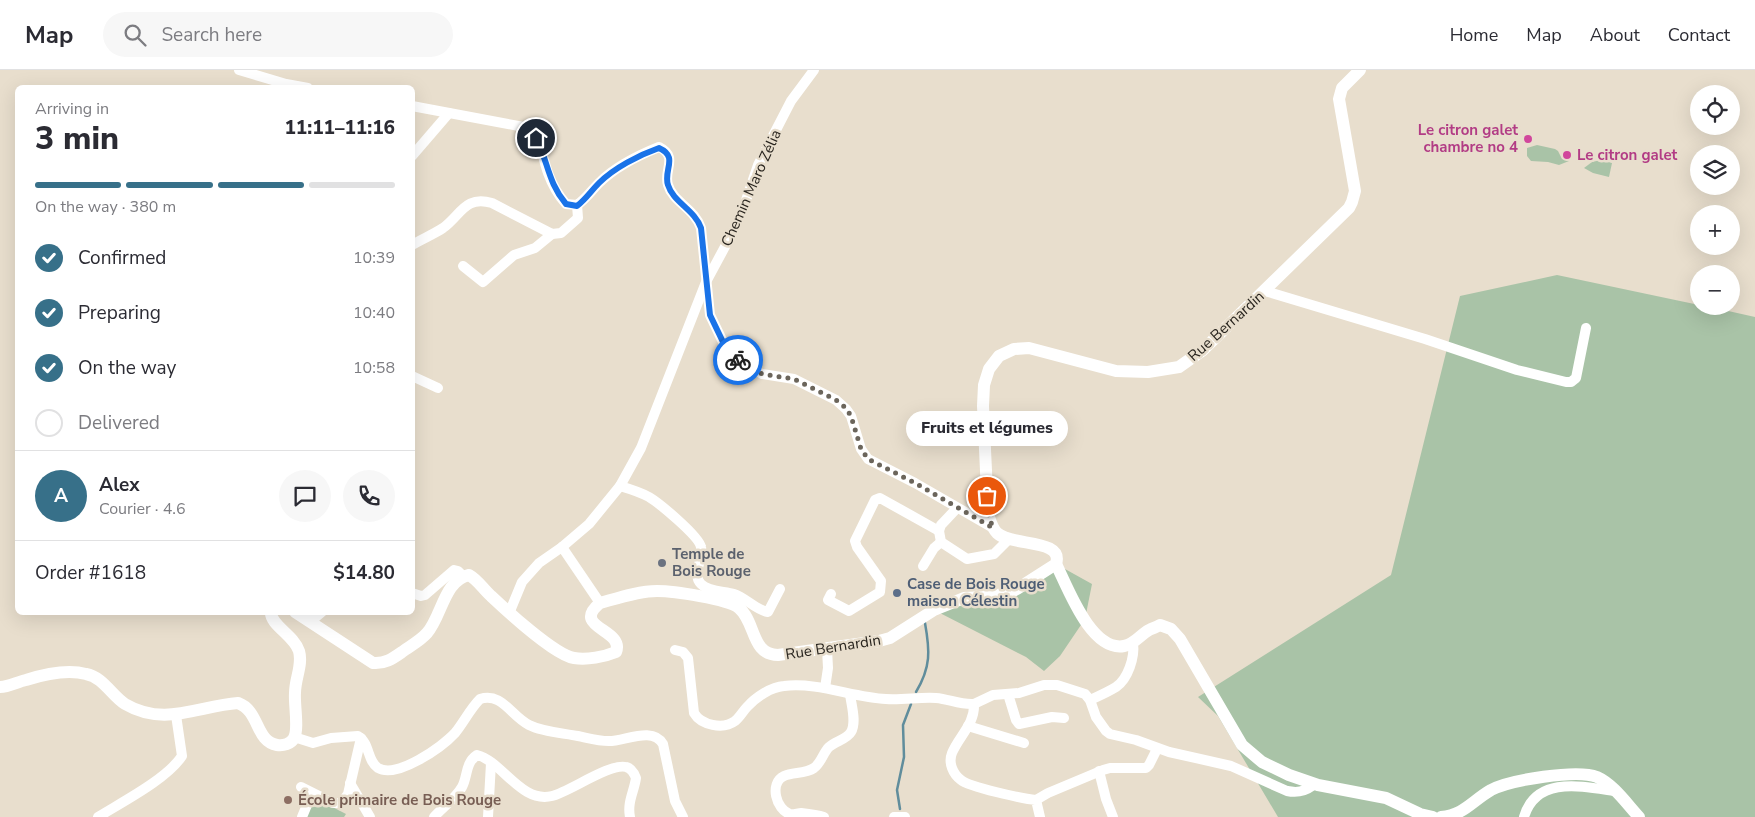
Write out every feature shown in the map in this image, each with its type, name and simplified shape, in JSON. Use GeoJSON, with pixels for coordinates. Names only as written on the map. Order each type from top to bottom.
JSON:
{"type":"FeatureCollection","features":[{"type":"Feature","properties":{"kind":"main road","name":"Rue Bernardin"},"geometry":{"type":"LineString","coordinates":[[993,528],[988,514],[983,406],[984,385],[989,368],[1000,356],[1014,349],[1029,348],[1116,370],[1148,372],[1179,367],[1203,350],[1344,214],[1352,202],[1355,191],[1339,99],[1342,88],[1360,70]]}},
{"type":"Feature","properties":{"kind":"main road"},"geometry":{"type":"LineString","coordinates":[[993,528],[1001,536],[1021,543],[1048,547],[1055,551],[1058,558],[1056,564],[1085,619],[1100,640],[1110,646],[1123,647],[1132,643],[1148,630],[1160,625],[1171,629],[1180,639],[1242,745],[1262,762],[1313,783],[1386,798],[1420,814],[1433,817]]}},
{"type":"Feature","properties":{"kind":"main road","name":"Rue Bernardin"},"geometry":{"type":"LineString","coordinates":[[600,603],[656,591],[726,601],[739,607],[748,617],[760,647],[768,654],[778,655],[870,643],[890,638],[940,607],[964,598],[1007,594],[1017,590],[1056,564]]}},
{"type":"Feature","properties":{"kind":"main road"},"geometry":{"type":"LineString","coordinates":[[304,616],[373,663],[382,664],[427,633],[435,622],[451,587],[457,579],[469,575],[476,578],[489,594],[534,634],[560,652],[572,658],[582,659],[616,652],[617,642],[594,625],[592,620],[591,613],[600,603]]}},
{"type":"Feature","properties":{"kind":"main road"},"geometry":{"type":"LineString","coordinates":[[0,687],[58,672],[85,673],[95,676],[120,701],[133,708],[154,715],[176,715],[238,703],[246,706],[263,736],[270,743],[279,746],[286,745],[294,738],[294,690],[300,664],[299,653],[296,644],[274,622],[270,615]]}},
{"type":"Feature","properties":{"kind":"main road"},"geometry":{"type":"LineString","coordinates":[[1441,817],[1453,816],[1492,790],[1520,780],[1580,774],[1596,777],[1606,782],[1639,817]]}},
{"type":"Feature","properties":{"kind":"street"},"geometry":{"type":"LineString","coordinates":[[239,70],[292,85]]}},
{"type":"Feature","properties":{"kind":"street","name":"Chemin Maro Zélia"},"geometry":{"type":"LineString","coordinates":[[510,611],[522,582],[540,563],[590,524],[620,486],[637,455],[706,282],[735,228],[758,165],[791,101],[814,70]]}},
{"type":"Feature","properties":{"kind":"street"},"geometry":{"type":"LineString","coordinates":[[415,107],[524,128],[531,132],[540,146],[548,173],[558,195],[566,204],[577,206],[585,200],[599,183],[625,164],[659,148],[665,151],[669,156],[666,176],[669,189],[697,218],[701,228],[710,315],[723,342],[738,360],[762,374],[794,379],[836,400],[846,408],[851,416],[861,449],[868,459],[915,483],[993,528]]}},
{"type":"Feature","properties":{"kind":"street"},"geometry":{"type":"LineString","coordinates":[[415,153],[449,113]]}},
{"type":"Feature","properties":{"kind":"street"},"geometry":{"type":"LineString","coordinates":[[415,243],[443,228],[466,205],[479,201],[492,203],[552,234]]}},
{"type":"Feature","properties":{"kind":"street"},"geometry":{"type":"LineString","coordinates":[[463,266],[483,282],[514,255],[535,248],[552,234],[561,233],[578,218],[577,206]]}},
{"type":"Feature","properties":{"kind":"street"},"geometry":{"type":"LineString","coordinates":[[1265,291],[1425,339],[1517,370],[1566,382],[1571,382],[1576,378],[1586,328]]}},
{"type":"Feature","properties":{"kind":"street"},"geometry":{"type":"LineString","coordinates":[[415,377],[438,388]]}},
{"type":"Feature","properties":{"kind":"street"},"geometry":{"type":"LineString","coordinates":[[620,486],[649,497],[697,539],[702,553],[698,570],[698,578],[701,584],[742,597],[768,612],[780,589]]}},
{"type":"Feature","properties":{"kind":"street"},"geometry":{"type":"LineString","coordinates":[[831,594],[828,600],[849,611],[880,592],[881,581],[857,547],[855,541],[875,500],[880,498],[939,531]]}},
{"type":"Feature","properties":{"kind":"street"},"geometry":{"type":"LineString","coordinates":[[957,508],[941,525],[939,531],[941,542],[967,559],[994,554],[1010,539]]}},
{"type":"Feature","properties":{"kind":"street"},"geometry":{"type":"LineString","coordinates":[[923,566],[934,548],[941,542]]}},
{"type":"Feature","properties":{"kind":"street"},"geometry":{"type":"LineString","coordinates":[[562,547],[600,603]]}},
{"type":"Feature","properties":{"kind":"street"},"geometry":{"type":"LineString","coordinates":[[415,594],[425,595],[454,570],[458,570],[463,576]]}},
{"type":"Feature","properties":{"kind":"street"},"geometry":{"type":"LineString","coordinates":[[1090,700],[1117,686],[1126,675],[1134,650],[1132,643]]}},
{"type":"Feature","properties":{"kind":"street"},"geometry":{"type":"LineString","coordinates":[[825,688],[828,668],[827,649]]}},
{"type":"Feature","properties":{"kind":"street"},"geometry":{"type":"LineString","coordinates":[[675,650],[684,652],[688,658],[694,713],[704,722],[714,725],[723,726],[735,722],[751,703],[778,687],[825,688],[850,694],[895,699],[936,698],[958,704],[974,704],[990,696],[1031,690],[1044,685],[1057,685],[1086,694],[1093,711],[1110,734],[1142,742],[1157,749],[1231,766],[1287,791],[1302,791],[1312,786],[1313,783]]}},
{"type":"Feature","properties":{"kind":"street"},"geometry":{"type":"LineString","coordinates":[[825,817],[801,813],[791,814],[784,810],[778,801],[775,789],[783,776],[810,770],[815,767],[828,748],[852,732],[854,724],[850,694]]}},
{"type":"Feature","properties":{"kind":"street"},"geometry":{"type":"LineString","coordinates":[[1008,694],[1019,724],[1052,716],[1064,718]]}},
{"type":"Feature","properties":{"kind":"street"},"geometry":{"type":"LineString","coordinates":[[294,738],[313,743],[354,736],[361,738],[374,765],[380,769],[399,769],[420,759],[450,738],[480,699],[492,698],[499,700],[529,724],[540,728],[596,740],[610,741],[651,735],[658,737],[664,744],[676,801],[683,817]]}},
{"type":"Feature","properties":{"kind":"street"},"geometry":{"type":"LineString","coordinates":[[974,704],[974,717],[951,756],[951,764],[956,775],[965,783],[1036,800],[1048,793],[1110,768],[1146,768],[1149,766],[1157,749]]}},
{"type":"Feature","properties":{"kind":"street"},"geometry":{"type":"LineString","coordinates":[[98,817],[177,765],[182,756],[176,715]]}},
{"type":"Feature","properties":{"kind":"street"},"geometry":{"type":"LineString","coordinates":[[968,726],[1024,744]]}},
{"type":"Feature","properties":{"kind":"street"},"geometry":{"type":"LineString","coordinates":[[301,787],[334,803],[341,803],[348,794],[361,738]]}},
{"type":"Feature","properties":{"kind":"street"},"geometry":{"type":"LineString","coordinates":[[438,815],[463,786],[468,765],[477,754],[529,793],[549,797],[608,770],[624,766],[633,772],[636,778],[629,799],[630,817]]}},
{"type":"Feature","properties":{"kind":"street"},"geometry":{"type":"LineString","coordinates":[[488,817],[491,763]]}},
{"type":"Feature","properties":{"kind":"street"},"geometry":{"type":"LineString","coordinates":[[1099,772],[1106,800],[1113,817]]}},
{"type":"Feature","properties":{"kind":"street"},"geometry":{"type":"LineString","coordinates":[[350,783],[370,817]]}},
{"type":"Feature","properties":{"kind":"street"},"geometry":{"type":"LineString","coordinates":[[1524,817],[1532,800],[1540,792],[1554,787],[1614,790]]}},
{"type":"Feature","properties":{"kind":"street"},"geometry":{"type":"LineString","coordinates":[[302,817],[312,793]]}},
{"type":"Feature","properties":{"kind":"street"},"geometry":{"type":"LineString","coordinates":[[1036,800],[1040,817]]}},
{"type":"Feature","properties":{"kind":"street"},"geometry":{"type":"LineString","coordinates":[[894,817],[905,817]]}},
{"type":"Feature","properties":{"kind":"green space"},"geometry":{"type":"Polygon","coordinates":[[[1537,145],[1555,149],[1562,159],[1569,161],[1559,165],[1531,161],[1527,156],[1527,148],[1537,145]]]}},
{"type":"Feature","properties":{"kind":"green space"},"geometry":{"type":"Polygon","coordinates":[[[1601,160],[1612,163],[1609,177],[1593,173],[1584,168],[1592,162],[1601,160]]]}},
{"type":"Feature","properties":{"kind":"green space"},"geometry":{"type":"Polygon","coordinates":[[[1557,275],[1690,303],[1690,315],[1740,314],[1755,317],[1755,817],[1278,817],[1218,716],[1198,697],[1391,575],[1460,296],[1557,275]]]}},
{"type":"Feature","properties":{"kind":"green space"},"geometry":{"type":"Polygon","coordinates":[[[1056,564],[1092,584],[1085,619],[1060,656],[1044,671],[1026,657],[934,610],[1007,594],[1056,564]]]}},
{"type":"Feature","properties":{"kind":"green space"},"geometry":{"type":"Polygon","coordinates":[[[315,798],[346,814],[344,817],[305,817],[315,798]]]}},
{"type":"Feature","properties":{"kind":"waterway"},"geometry":{"type":"LineString","coordinates":[[916,692],[927,667],[928,642],[925,623]]}},
{"type":"Feature","properties":{"kind":"waterway"},"geometry":{"type":"LineString","coordinates":[[900,809],[897,790],[904,757],[903,725],[911,704]]}},
{"type":"Feature","properties":{"kind":"way so far"},"geometry":{"type":"LineString","coordinates":[[738,360],[762,374],[794,379],[836,400],[846,408],[851,416],[861,449],[868,459],[915,483],[993,528],[988,514],[987,496]]}},
{"type":"Feature","properties":{"kind":"place","name":"Le citron galet chambre no 4"},"geometry":{"type":"Point","coordinates":[1528,139]}},
{"type":"Feature","properties":{"kind":"place","name":"Le citron galet"},"geometry":{"type":"Point","coordinates":[1567,155]}},
{"type":"Feature","properties":{"kind":"place","name":"Fruits et légumes"},"geometry":{"type":"Point","coordinates":[987,496]}},
{"type":"Feature","properties":{"kind":"place","name":"Temple de Bois Rouge"},"geometry":{"type":"Point","coordinates":[662,563]}},
{"type":"Feature","properties":{"kind":"place","name":"Case de Bois Rouge maison Célestin"},"geometry":{"type":"Point","coordinates":[897,593]}},
{"type":"Feature","properties":{"kind":"place","name":"École primaire de Bois Rouge"},"geometry":{"type":"Point","coordinates":[288,800]}},
{"type":"Feature","properties":{"kind":"route"},"geometry":{"type":"LineString","coordinates":[[536,138],[558,195],[566,204],[577,206],[585,200],[599,183],[625,164],[659,148],[665,151],[669,156],[666,176],[669,189],[697,218],[701,228],[710,315],[723,342],[738,360]]}}]}
